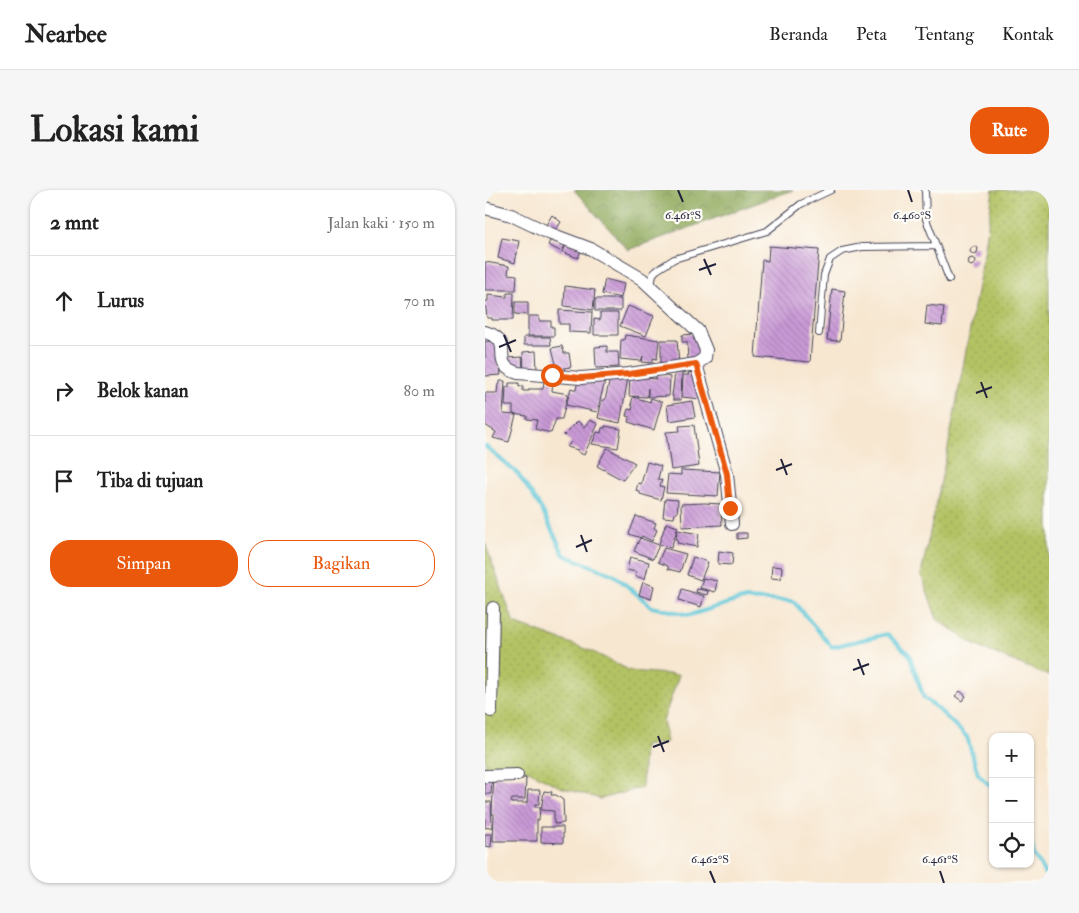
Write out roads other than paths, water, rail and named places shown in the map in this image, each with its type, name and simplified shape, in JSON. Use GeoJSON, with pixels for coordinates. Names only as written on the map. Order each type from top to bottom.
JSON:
{"type":"FeatureCollection","features":[{"type":"Feature","properties":{"kind":"street"},"geometry":{"type":"LineString","coordinates":[[485,208],[511,215],[551,234],[591,249],[651,286],[698,331],[706,350],[705,358],[696,364],[629,374],[581,378],[518,373],[509,370],[503,365],[502,344],[496,336],[485,332]]}},
{"type":"Feature","properties":{"kind":"street"},"geometry":{"type":"LineString","coordinates":[[696,364],[727,474],[732,524]]}},
{"type":"Feature","properties":{"kind":"street"},"geometry":{"type":"LineString","coordinates":[[491,711],[488,676],[489,625],[493,608]]}},
{"type":"Feature","properties":{"kind":"street"},"geometry":{"type":"LineString","coordinates":[[485,776],[517,775]]}},
{"type":"Feature","properties":{"kind":"lane"},"geometry":{"type":"LineString","coordinates":[[651,286],[653,274],[674,259],[767,231],[801,204],[831,190]]}},
{"type":"Feature","properties":{"kind":"lane"},"geometry":{"type":"LineString","coordinates":[[925,190],[927,219],[935,246],[949,279]]}},
{"type":"Feature","properties":{"kind":"lane"},"geometry":{"type":"LineString","coordinates":[[819,333],[824,275],[830,259],[842,251],[862,247],[935,246]]}},
{"type":"Feature","properties":{"kind":"waterway"},"geometry":{"type":"LineString","coordinates":[[485,446],[518,474],[541,508],[564,555],[614,575],[652,607],[690,615],[742,599],[793,601],[832,647],[887,634],[909,654],[924,698],[967,737],[978,774],[989,785]]}},
{"type":"Feature","properties":{"kind":"waterway"},"geometry":{"type":"LineString","coordinates":[[1034,855],[1049,881]]}}]}
